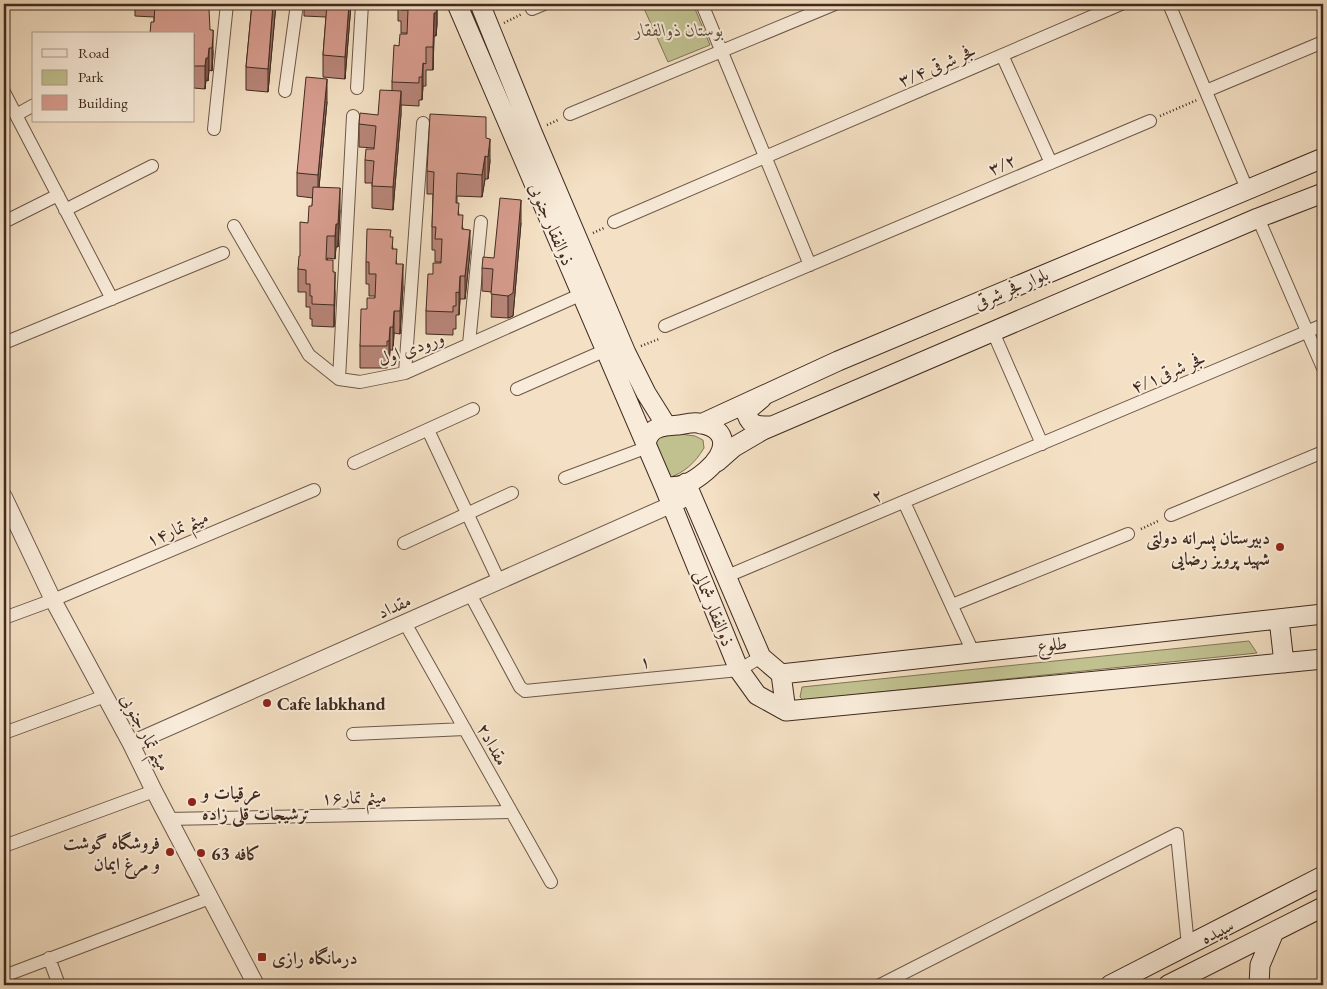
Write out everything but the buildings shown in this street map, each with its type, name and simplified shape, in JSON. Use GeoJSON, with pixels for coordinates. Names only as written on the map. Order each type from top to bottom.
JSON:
{"type":"FeatureCollection","features":[{"type":"Feature","properties":{"kind":"main road","name":"ذوالفقار جنوبی"},"geometry":{"type":"LineString","coordinates":[[457,4],[647,445]]}},
{"type":"Feature","properties":{"kind":"main road","name":"ذوالفقار جنوبی"},"geometry":{"type":"LineString","coordinates":[[480,4],[626,353]]}},
{"type":"Feature","properties":{"kind":"main road"},"geometry":{"type":"LineString","coordinates":[[484,68],[503,60]]}},
{"type":"Feature","properties":{"kind":"main road","name":"بلوار فجر شرقی"},"geometry":{"type":"LineString","coordinates":[[700,424],[838,361],[1323,158]]}},
{"type":"Feature","properties":{"kind":"main road","name":"بلوار فجر شرقی"},"geometry":{"type":"LineString","coordinates":[[714,465],[734,447],[771,426],[1258,218],[1323,193]]}},
{"type":"Feature","properties":{"kind":"main road"},"geometry":{"type":"LineString","coordinates":[[626,353],[646,394],[666,425]]}},
{"type":"Feature","properties":{"kind":"main road"},"geometry":{"type":"LineString","coordinates":[[765,395],[750,408],[747,415],[749,422],[756,426],[771,426]]}},
{"type":"Feature","properties":{"kind":"main road"},"geometry":{"type":"LineString","coordinates":[[700,424],[715,428],[724,443],[722,453],[714,465],[695,480],[689,490],[664,486],[647,445],[648,436],[655,429],[666,425],[700,424]]}},
{"type":"Feature","properties":{"kind":"main road","name":"ذوالفقار شمالی"},"geometry":{"type":"LineString","coordinates":[[664,486],[739,670],[757,696],[786,711]]}},
{"type":"Feature","properties":{"kind":"main road","name":"ذوالفقار شمالی"},"geometry":{"type":"LineString","coordinates":[[689,490],[760,657],[781,674]]}},
{"type":"Feature","properties":{"kind":"main road","name":"طلوع"},"geometry":{"type":"LineString","coordinates":[[781,674],[1323,614]]}},
{"type":"Feature","properties":{"kind":"main road"},"geometry":{"type":"LineString","coordinates":[[1279,619],[1284,664]]}},
{"type":"Feature","properties":{"kind":"main road"},"geometry":{"type":"LineString","coordinates":[[781,674],[786,711],[1323,660]]}},
{"type":"Feature","properties":{"kind":"main road","name":"سپیده"},"geometry":{"type":"LineString","coordinates":[[1110,985],[1323,876]]}},
{"type":"Feature","properties":{"kind":"main road","name":"سپیده"},"geometry":{"type":"LineString","coordinates":[[1168,985],[1323,907]]}},
{"type":"Feature","properties":{"kind":"main road"},"geometry":{"type":"LineString","coordinates":[[1259,985],[1260,966],[1274,932]]}},
{"type":"Feature","properties":{"kind":"street"},"geometry":{"type":"LineString","coordinates":[[214,129],[227,4]]}},
{"type":"Feature","properties":{"kind":"street"},"geometry":{"type":"LineString","coordinates":[[286,91],[297,4]]}},
{"type":"Feature","properties":{"kind":"street"},"geometry":{"type":"LineString","coordinates":[[357,88],[362,4]]}},
{"type":"Feature","properties":{"kind":"street"},"geometry":{"type":"LineString","coordinates":[[702,4],[810,265]]}},
{"type":"Feature","properties":{"kind":"street"},"geometry":{"type":"LineString","coordinates":[[570,114],[835,4]]}},
{"type":"Feature","properties":{"kind":"street","name":"۳/۴ فجر شرقی"},"geometry":{"type":"LineString","coordinates":[[614,222],[1122,4]]}},
{"type":"Feature","properties":{"kind":"street"},"geometry":{"type":"LineString","coordinates":[[1169,4],[1247,189]]}},
{"type":"Feature","properties":{"kind":"street"},"geometry":{"type":"LineString","coordinates":[[1207,93],[1323,42]]}},
{"type":"Feature","properties":{"kind":"street"},"geometry":{"type":"LineString","coordinates":[[1002,55],[1051,163]]}},
{"type":"Feature","properties":{"kind":"street"},"geometry":{"type":"LineString","coordinates":[[4,92],[10,109],[58,195],[112,299]]}},
{"type":"Feature","properties":{"kind":"street"},"geometry":{"type":"LineString","coordinates":[[10,109],[32,105]]}},
{"type":"Feature","properties":{"kind":"street"},"geometry":{"type":"LineString","coordinates":[[339,378],[353,116]]}},
{"type":"Feature","properties":{"kind":"street","name":"۳/۲"},"geometry":{"type":"LineString","coordinates":[[664,326],[1150,121]]}},
{"type":"Feature","properties":{"kind":"street"},"geometry":{"type":"LineString","coordinates":[[405,373],[423,123]]}},
{"type":"Feature","properties":{"kind":"street"},"geometry":{"type":"LineString","coordinates":[[65,210],[152,166]]}},
{"type":"Feature","properties":{"kind":"street"},"geometry":{"type":"LineString","coordinates":[[4,222],[58,195]]}},
{"type":"Feature","properties":{"kind":"street"},"geometry":{"type":"LineString","coordinates":[[1258,218],[1323,368]]}},
{"type":"Feature","properties":{"kind":"street"},"geometry":{"type":"LineString","coordinates":[[469,344],[481,222]]}},
{"type":"Feature","properties":{"kind":"street","name":"ورودی اول"},"geometry":{"type":"LineString","coordinates":[[234,226],[308,355],[339,378],[360,382],[405,373],[582,294]]}},
{"type":"Feature","properties":{"kind":"street"},"geometry":{"type":"LineString","coordinates":[[4,343],[223,253]]}},
{"type":"Feature","properties":{"kind":"street","name":"فجر شرقی۴/۱"},"geometry":{"type":"LineString","coordinates":[[1042,444],[1323,325]]}},
{"type":"Feature","properties":{"kind":"street"},"geometry":{"type":"LineString","coordinates":[[993,332],[1042,444]]}},
{"type":"Feature","properties":{"kind":"street"},"geometry":{"type":"LineString","coordinates":[[517,389],[606,350]]}},
{"type":"Feature","properties":{"kind":"street"},"geometry":{"type":"LineString","coordinates":[[354,463],[473,410]]}},
{"type":"Feature","properties":{"kind":"street"},"geometry":{"type":"LineString","coordinates":[[428,430],[499,581]]}},
{"type":"Feature","properties":{"kind":"street","name":"۲"},"geometry":{"type":"LineString","coordinates":[[725,577],[1042,444]]}},
{"type":"Feature","properties":{"kind":"street"},"geometry":{"type":"LineString","coordinates":[[565,478],[647,445]]}},
{"type":"Feature","properties":{"kind":"street"},"geometry":{"type":"LineString","coordinates":[[1171,515],[1323,452]]}},
{"type":"Feature","properties":{"kind":"street","name":"میثم تمار۱۴"},"geometry":{"type":"LineString","coordinates":[[4,618],[54,600],[314,490]]}},
{"type":"Feature","properties":{"kind":"street","name":"مقداد"},"geometry":{"type":"LineString","coordinates":[[131,744],[672,504],[689,490]]}},
{"type":"Feature","properties":{"kind":"street"},"geometry":{"type":"LineString","coordinates":[[404,543],[512,493]]}},
{"type":"Feature","properties":{"kind":"street"},"geometry":{"type":"LineString","coordinates":[[904,502],[973,652]]}},
{"type":"Feature","properties":{"kind":"street","name":"میثم تمار جنوبی"},"geometry":{"type":"LineString","coordinates":[[5,503],[256,985]]}},
{"type":"Feature","properties":{"kind":"street"},"geometry":{"type":"LineString","coordinates":[[952,606],[1128,534]]}},
{"type":"Feature","properties":{"kind":"street","name":"۱"},"geometry":{"type":"LineString","coordinates":[[470,594],[520,686],[525,690],[739,670],[760,657]]}},
{"type":"Feature","properties":{"kind":"street","name":"مقداد۲"},"geometry":{"type":"LineString","coordinates":[[405,623],[551,882]]}},
{"type":"Feature","properties":{"kind":"street"},"geometry":{"type":"LineString","coordinates":[[4,733],[105,696]]}},
{"type":"Feature","properties":{"kind":"street"},"geometry":{"type":"LineString","coordinates":[[352,734],[465,729]]}},
{"type":"Feature","properties":{"kind":"street"},"geometry":{"type":"LineString","coordinates":[[4,846],[154,791]]}},
{"type":"Feature","properties":{"kind":"street","name":"میثم تمار۱۶"},"geometry":{"type":"LineString","coordinates":[[168,818],[511,812]]}},
{"type":"Feature","properties":{"kind":"street"},"geometry":{"type":"LineString","coordinates":[[880,985],[1177,834],[1188,946]]}},
{"type":"Feature","properties":{"kind":"street"},"geometry":{"type":"LineString","coordinates":[[4,976],[210,898]]}},
{"type":"Feature","properties":{"kind":"street"},"geometry":{"type":"LineString","coordinates":[[49,958],[59,985]]}},
{"type":"Feature","properties":{"kind":"path"},"geometry":{"type":"LineString","coordinates":[[491,30],[538,6]]}},
{"type":"Feature","properties":{"kind":"path"},"geometry":{"type":"LineString","coordinates":[[1150,121],[1207,93]]}},
{"type":"Feature","properties":{"kind":"path"},"geometry":{"type":"LineString","coordinates":[[532,132],[570,114]]}},
{"type":"Feature","properties":{"kind":"path"},"geometry":{"type":"LineString","coordinates":[[578,240],[614,222]]}},
{"type":"Feature","properties":{"kind":"path"},"geometry":{"type":"LineString","coordinates":[[626,353],[668,335],[664,326]]}},
{"type":"Feature","properties":{"kind":"path"},"geometry":{"type":"LineString","coordinates":[[1128,534],[1171,515]]}},
{"type":"Feature","properties":{"kind":"green space","name":"بوستان ذوالفقار"},"geometry":{"type":"Polygon","coordinates":[[[642,4],[693,4],[710,45],[668,62],[642,4]]]}},
{"type":"Feature","properties":{"kind":"green space"},"geometry":{"type":"Polygon","coordinates":[[[665,432],[695,436],[703,440],[704,448],[689,467],[668,478],[650,446],[665,432]]]}},
{"type":"Feature","properties":{"kind":"green space"},"geometry":{"type":"Polygon","coordinates":[[[1249,641],[1257,653],[803,700],[800,697],[802,687],[1249,641]]]}},
{"type":"Feature","properties":{"kind":"place","name":"دبیرستان پسرانه دولتی شهید پرویز رضایی"},"geometry":{"type":"Point","coordinates":[1280,547]}},
{"type":"Feature","properties":{"kind":"place","name":"Cafe labkhand"},"geometry":{"type":"Point","coordinates":[267,703]}},
{"type":"Feature","properties":{"kind":"place","name":"عرقیات و ترشیجات قلی زاده"},"geometry":{"type":"Point","coordinates":[192,802]}},
{"type":"Feature","properties":{"kind":"place","name":"فروشگاه گوشت و مرغ ایمان"},"geometry":{"type":"Point","coordinates":[170,852]}},
{"type":"Feature","properties":{"kind":"place","name":"کافه 63"},"geometry":{"type":"Point","coordinates":[201,853]}},
{"type":"Feature","properties":{"kind":"place","name":"درمانگاه رازی"},"geometry":{"type":"Point","coordinates":[262,957]}}]}
